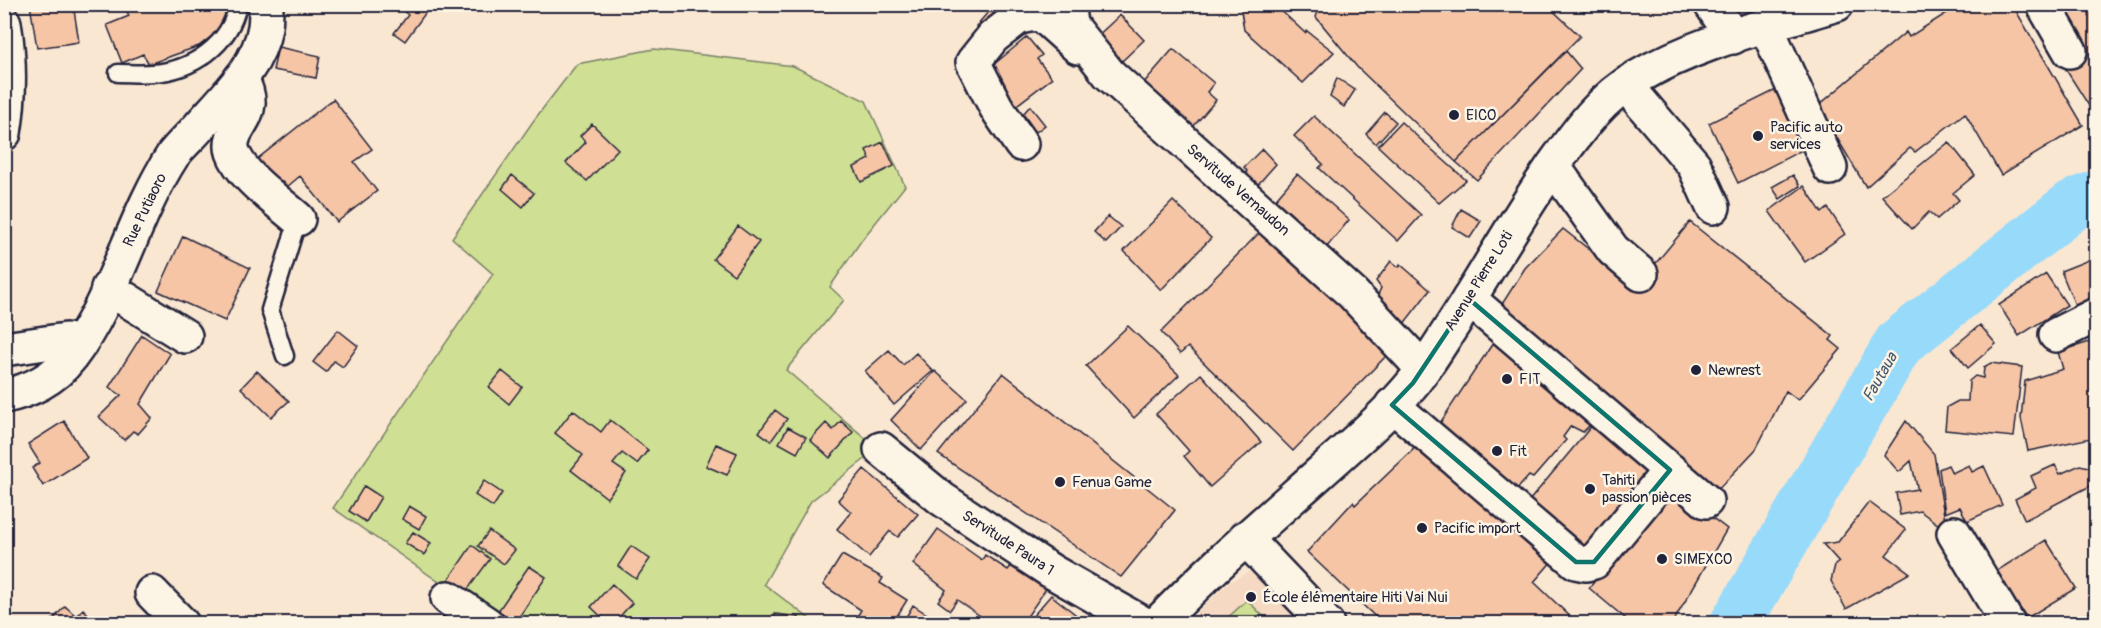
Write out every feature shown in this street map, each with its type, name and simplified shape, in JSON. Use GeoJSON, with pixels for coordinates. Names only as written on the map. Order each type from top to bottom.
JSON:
{"type":"FeatureCollection","features":[{"type":"Feature","properties":{"kind":"street","name":"Rue Putiaoro"},"geometry":{"type":"LineString","coordinates":[[4,396],[24,392],[47,379],[69,360],[89,330],[150,196],[174,154],[241,78],[254,59],[265,28],[266,4]]}},
{"type":"Feature","properties":{"kind":"street","name":"Servitude Vernaudon"},"geometry":{"type":"LineString","coordinates":[[1070,4],[1068,8],[1070,25],[1109,74],[1345,287],[1423,369]]}},
{"type":"Feature","properties":{"kind":"street"},"geometry":{"type":"LineString","coordinates":[[1711,4],[1733,36]]}},
{"type":"Feature","properties":{"kind":"street","name":"Avenue Pierre Loti"},"geometry":{"type":"LineString","coordinates":[[1156,624],[1245,538],[1375,423],[1413,383],[1553,166],[1591,114],[1609,97],[1668,61],[1733,36],[1837,4]]}},
{"type":"Feature","properties":{"kind":"street"},"geometry":{"type":"LineString","coordinates":[[2043,4],[2070,51]]}},
{"type":"Feature","properties":{"kind":"street"},"geometry":{"type":"LineString","coordinates":[[1021,144],[996,107],[973,62],[993,37],[1018,17],[1040,13],[1109,74]]}},
{"type":"Feature","properties":{"kind":"street"},"geometry":{"type":"LineString","coordinates":[[4,23],[8,47],[9,103],[4,133]]}},
{"type":"Feature","properties":{"kind":"street"},"geometry":{"type":"LineString","coordinates":[[1766,26],[1830,168]]}},
{"type":"Feature","properties":{"kind":"street"},"geometry":{"type":"LineString","coordinates":[[241,78],[246,89],[248,106],[233,139],[233,151],[243,169],[298,219]]}},
{"type":"Feature","properties":{"kind":"street"},"geometry":{"type":"LineString","coordinates":[[1626,85],[1694,165],[1713,207]]}},
{"type":"Feature","properties":{"kind":"street"},"geometry":{"type":"LineString","coordinates":[[1553,166],[1613,250],[1641,274]]}},
{"type":"Feature","properties":{"kind":"street"},"geometry":{"type":"LineString","coordinates":[[108,288],[185,336]]}},
{"type":"Feature","properties":{"kind":"street"},"geometry":{"type":"LineString","coordinates":[[1469,299],[1706,501]]}},
{"type":"Feature","properties":{"kind":"street"},"geometry":{"type":"LineString","coordinates":[[2056,335],[2097,315]]}},
{"type":"Feature","properties":{"kind":"street"},"geometry":{"type":"LineString","coordinates":[[4,350],[66,340],[80,343]]}},
{"type":"Feature","properties":{"kind":"street"},"geometry":{"type":"LineString","coordinates":[[1392,405],[1575,562],[1586,564],[1594,562],[1670,470]]}},
{"type":"Feature","properties":{"kind":"street","name":"Servitude Paura 1"},"geometry":{"type":"LineString","coordinates":[[881,449],[942,499],[1003,540],[1051,571],[1144,624]]}},
{"type":"Feature","properties":{"kind":"street"},"geometry":{"type":"LineString","coordinates":[[1954,533],[2008,624]]}},
{"type":"Feature","properties":{"kind":"street"},"geometry":{"type":"LineString","coordinates":[[1245,538],[1327,624]]}},
{"type":"Feature","properties":{"kind":"street"},"geometry":{"type":"LineString","coordinates":[[152,592],[182,624]]}},
{"type":"Feature","properties":{"kind":"street"},"geometry":{"type":"LineString","coordinates":[[448,598],[487,624]]}},
{"type":"Feature","properties":{"kind":"lane"},"geometry":{"type":"LineString","coordinates":[[118,73],[153,73],[201,58],[222,42],[232,26],[238,4]]}},
{"type":"Feature","properties":{"kind":"lane"},"geometry":{"type":"LineString","coordinates":[[285,356],[270,310],[298,219]]}},
{"type":"Feature","properties":{"kind":"highlighted area"},"geometry":{"type":"Polygon","coordinates":[[[1469,299],[1670,470],[1594,562],[1576,562],[1392,405],[1413,383],[1469,299]]]}},
{"type":"Feature","properties":{"kind":"shaded area","name":"École élémentaire Hiti Vai Nui"},"geometry":{"type":"Polygon","coordinates":[[[1260,566],[1315,624],[1188,624],[1196,613],[1230,582],[1260,566]]]}},
{"type":"Feature","properties":{"kind":"green space"},"geometry":{"type":"Polygon","coordinates":[[[654,49],[793,66],[866,101],[905,186],[861,241],[830,287],[844,300],[786,370],[878,449],[811,501],[764,584],[815,623],[498,623],[333,508],[493,274],[452,238],[534,120],[577,64],[654,49]]]}},
{"type":"Feature","properties":{"kind":"green space"},"geometry":{"type":"Polygon","coordinates":[[[1247,600],[1270,623],[1222,623],[1247,600]]]}},
{"type":"Feature","properties":{"kind":"building"},"geometry":{"type":"Polygon","coordinates":[[[30,4],[73,4],[79,42],[37,48],[30,4]]]}},
{"type":"Feature","properties":{"kind":"building"},"geometry":{"type":"Polygon","coordinates":[[[129,4],[211,4],[212,7],[224,4],[225,18],[217,32],[199,46],[149,64],[143,54],[122,63],[107,25],[129,16],[125,6],[129,4]]]}},
{"type":"Feature","properties":{"kind":"building"},"geometry":{"type":"Polygon","coordinates":[[[395,4],[432,4],[405,41],[394,33],[408,15],[395,4]]]}},
{"type":"Feature","properties":{"kind":"building"},"geometry":{"type":"Polygon","coordinates":[[[1240,4],[1274,4],[1305,33],[1307,31],[1334,52],[1303,83],[1244,30],[1240,4]]]}},
{"type":"Feature","properties":{"kind":"building","name":"EICO"},"geometry":{"type":"Polygon","coordinates":[[[1321,4],[1546,4],[1580,36],[1456,162],[1357,67],[1316,17],[1321,4]]]}},
{"type":"Feature","properties":{"kind":"building"},"geometry":{"type":"Polygon","coordinates":[[[1579,4],[1597,4],[1584,12],[1579,4]]]}},
{"type":"Feature","properties":{"kind":"building"},"geometry":{"type":"Polygon","coordinates":[[[1961,4],[2012,4],[2083,125],[2001,175],[1965,113],[1915,152],[1910,148],[1866,187],[1818,106],[1906,32],[1909,37],[1961,4]]]}},
{"type":"Feature","properties":{"kind":"building"},"geometry":{"type":"Polygon","coordinates":[[[2053,4],[2096,4],[2096,117],[2063,65],[2053,4]]]}},
{"type":"Feature","properties":{"kind":"building"},"geometry":{"type":"Polygon","coordinates":[[[990,10],[1000,19],[986,36],[976,26],[990,10]]]}},
{"type":"Feature","properties":{"kind":"building"},"geometry":{"type":"Polygon","coordinates":[[[1120,15],[1144,40],[1119,64],[1094,39],[1120,15]]]}},
{"type":"Feature","properties":{"kind":"building"},"geometry":{"type":"Polygon","coordinates":[[[1027,37],[1042,55],[1037,59],[1052,78],[1009,111],[981,75],[1027,37]]]}},
{"type":"Feature","properties":{"kind":"building"},"geometry":{"type":"Polygon","coordinates":[[[278,47],[320,56],[316,78],[273,70],[278,47]]]}},
{"type":"Feature","properties":{"kind":"building"},"geometry":{"type":"Polygon","coordinates":[[[1173,49],[1214,83],[1207,92],[1216,100],[1192,128],[1142,85],[1173,49]]]}},
{"type":"Feature","properties":{"kind":"building","name":"EICO"},"geometry":{"type":"Polygon","coordinates":[[[1566,51],[1581,69],[1477,180],[1456,162],[1566,51]]]}},
{"type":"Feature","properties":{"kind":"building"},"geometry":{"type":"Polygon","coordinates":[[[1337,78],[1355,90],[1344,107],[1330,97],[1337,78]]]}},
{"type":"Feature","properties":{"kind":"building","name":"Pacific auto services"},"geometry":{"type":"Polygon","coordinates":[[[1778,89],[1806,148],[1738,183],[1709,123],[1778,89]]]}},
{"type":"Feature","properties":{"kind":"building"},"geometry":{"type":"Polygon","coordinates":[[[333,99],[372,149],[354,162],[377,191],[337,222],[300,176],[281,192],[256,160],[333,99]]]}},
{"type":"Feature","properties":{"kind":"building"},"geometry":{"type":"Polygon","coordinates":[[[1030,106],[1045,125],[1036,132],[1023,114],[1030,106]]]}},
{"type":"Feature","properties":{"kind":"building"},"geometry":{"type":"Polygon","coordinates":[[[1385,112],[1396,122],[1376,144],[1366,134],[1385,112]]]}},
{"type":"Feature","properties":{"kind":"building"},"geometry":{"type":"Polygon","coordinates":[[[1314,116],[1421,215],[1398,241],[1319,168],[1323,164],[1294,136],[1314,116]]]}},
{"type":"Feature","properties":{"kind":"building"},"geometry":{"type":"Polygon","coordinates":[[[1401,122],[1466,180],[1439,203],[1378,146],[1401,122]]]}},
{"type":"Feature","properties":{"kind":"building"},"geometry":{"type":"Polygon","coordinates":[[[592,124],[618,149],[587,181],[566,163],[586,142],[580,136],[592,124]]]}},
{"type":"Feature","properties":{"kind":"building"},"geometry":{"type":"Polygon","coordinates":[[[883,142],[894,166],[861,182],[854,167],[870,159],[866,150],[883,142]]]}},
{"type":"Feature","properties":{"kind":"building"},"geometry":{"type":"Polygon","coordinates":[[[1949,142],[1975,175],[1953,193],[1959,200],[1937,219],[1929,212],[1912,229],[1882,196],[1949,142]]]}},
{"type":"Feature","properties":{"kind":"building"},"geometry":{"type":"Polygon","coordinates":[[[1262,149],[1276,164],[1252,191],[1241,180],[1247,171],[1244,167],[1262,149]]]}},
{"type":"Feature","properties":{"kind":"building"},"geometry":{"type":"Polygon","coordinates":[[[1297,174],[1349,220],[1326,248],[1273,202],[1297,174]]]}},
{"type":"Feature","properties":{"kind":"building"},"geometry":{"type":"Polygon","coordinates":[[[512,175],[534,193],[523,207],[502,189],[512,175]]]}},
{"type":"Feature","properties":{"kind":"building"},"geometry":{"type":"Polygon","coordinates":[[[1793,175],[1800,186],[1780,199],[1772,187],[1793,175]]]}},
{"type":"Feature","properties":{"kind":"building"},"geometry":{"type":"Polygon","coordinates":[[[1804,186],[1822,213],[1828,208],[1845,234],[1805,262],[1769,211],[1804,186]]]}},
{"type":"Feature","properties":{"kind":"building"},"geometry":{"type":"Polygon","coordinates":[[[1173,201],[1211,238],[1161,290],[1124,251],[1173,201]]]}},
{"type":"Feature","properties":{"kind":"building"},"geometry":{"type":"Polygon","coordinates":[[[1461,209],[1481,221],[1470,238],[1452,227],[1461,209]]]}},
{"type":"Feature","properties":{"kind":"building"},"geometry":{"type":"Polygon","coordinates":[[[1108,216],[1121,227],[1106,243],[1094,232],[1108,216]]]}},
{"type":"Feature","properties":{"kind":"building","name":"Newrest"},"geometry":{"type":"Polygon","coordinates":[[[1690,222],[1833,336],[1830,340],[1841,349],[1798,400],[1786,391],[1756,449],[1712,496],[1497,312],[1525,268],[1563,229],[1642,291],[1651,280],[1646,275],[1690,222]]]}},
{"type":"Feature","properties":{"kind":"building"},"geometry":{"type":"Polygon","coordinates":[[[738,226],[759,242],[734,275],[713,259],[738,226]]]}},
{"type":"Feature","properties":{"kind":"building"},"geometry":{"type":"Polygon","coordinates":[[[1264,228],[1390,352],[1293,451],[1188,347],[1180,354],[1161,332],[1264,228]]]}},
{"type":"Feature","properties":{"kind":"building"},"geometry":{"type":"Polygon","coordinates":[[[183,236],[250,268],[225,321],[158,291],[183,236]]]}},
{"type":"Feature","properties":{"kind":"building"},"geometry":{"type":"Polygon","coordinates":[[[2096,257],[2096,297],[2075,305],[2061,271],[2096,257]]]}},
{"type":"Feature","properties":{"kind":"building"},"geometry":{"type":"Polygon","coordinates":[[[1391,261],[1399,267],[1400,264],[1430,290],[1403,325],[1375,301],[1381,288],[1376,281],[1391,261]]]}},
{"type":"Feature","properties":{"kind":"building"},"geometry":{"type":"Polygon","coordinates":[[[2046,274],[2067,305],[2019,336],[1999,305],[2046,274]]]}},
{"type":"Feature","properties":{"kind":"building"},"geometry":{"type":"Polygon","coordinates":[[[1980,325],[1996,344],[1968,368],[1952,348],[1980,325]]]}},
{"type":"Feature","properties":{"kind":"building"},"geometry":{"type":"Polygon","coordinates":[[[1128,326],[1179,375],[1134,418],[1086,366],[1128,326]]]}},
{"type":"Feature","properties":{"kind":"building"},"geometry":{"type":"Polygon","coordinates":[[[338,330],[358,346],[343,367],[334,361],[326,372],[313,362],[338,330]]]}},
{"type":"Feature","properties":{"kind":"building"},"geometry":{"type":"Polygon","coordinates":[[[142,335],[170,354],[140,404],[152,418],[138,434],[133,431],[124,440],[99,417],[121,395],[109,387],[142,335]]]}},
{"type":"Feature","properties":{"kind":"building","name":"FIT"},"geometry":{"type":"Polygon","coordinates":[[[1497,337],[1594,421],[1583,432],[1571,426],[1563,437],[1566,440],[1533,478],[1529,476],[1511,496],[1434,432],[1497,337]]]}},
{"type":"Feature","properties":{"kind":"building"},"geometry":{"type":"Polygon","coordinates":[[[2096,340],[2096,437],[2028,451],[2021,418],[2025,381],[2063,369],[2058,352],[2096,340]]]}},
{"type":"Feature","properties":{"kind":"building"},"geometry":{"type":"Polygon","coordinates":[[[889,350],[903,365],[916,353],[933,371],[894,405],[865,371],[889,350]]]}},
{"type":"Feature","properties":{"kind":"building"},"geometry":{"type":"Polygon","coordinates":[[[1991,363],[2022,367],[2014,437],[1945,430],[1947,407],[1958,401],[1968,401],[1969,381],[1975,376],[1983,378],[1984,367],[1991,363]]]}},
{"type":"Feature","properties":{"kind":"building"},"geometry":{"type":"Polygon","coordinates":[[[257,371],[289,401],[271,417],[241,388],[257,371]]]}},
{"type":"Feature","properties":{"kind":"building"},"geometry":{"type":"Polygon","coordinates":[[[502,371],[522,387],[509,404],[489,387],[502,371]]]}},
{"type":"Feature","properties":{"kind":"building"},"geometry":{"type":"Polygon","coordinates":[[[935,371],[967,399],[921,450],[891,420],[935,371]]]}},
{"type":"Feature","properties":{"kind":"building","name":"Fenua Game"},"geometry":{"type":"Polygon","coordinates":[[[1003,373],[1175,510],[1121,577],[938,454],[1003,373]]]}},
{"type":"Feature","properties":{"kind":"building"},"geometry":{"type":"Polygon","coordinates":[[[1201,374],[1261,442],[1210,487],[1184,456],[1189,451],[1156,414],[1201,374]]]}},
{"type":"Feature","properties":{"kind":"building"},"geometry":{"type":"Polygon","coordinates":[[[573,410],[601,432],[610,420],[648,450],[637,464],[622,453],[613,464],[626,473],[607,498],[571,470],[583,455],[555,433],[573,410]]]}},
{"type":"Feature","properties":{"kind":"building"},"geometry":{"type":"Polygon","coordinates":[[[775,410],[787,419],[771,441],[759,432],[775,410]]]}},
{"type":"Feature","properties":{"kind":"building"},"geometry":{"type":"Polygon","coordinates":[[[64,421],[87,458],[43,486],[32,468],[40,463],[28,444],[64,421]]]}},
{"type":"Feature","properties":{"kind":"building"},"geometry":{"type":"Polygon","coordinates":[[[841,421],[853,432],[830,458],[810,440],[826,423],[833,430],[841,421]]]}},
{"type":"Feature","properties":{"kind":"building"},"geometry":{"type":"Polygon","coordinates":[[[1906,421],[1934,454],[1945,521],[1939,525],[1920,511],[1900,515],[1896,493],[1917,489],[1918,491],[1911,461],[1899,472],[1884,455],[1906,421]]]}},
{"type":"Feature","properties":{"kind":"building","name":"Tahiti passion pièces"},"geometry":{"type":"Polygon","coordinates":[[[1594,423],[1656,471],[1582,561],[1524,507],[1594,423]]]}},
{"type":"Feature","properties":{"kind":"building"},"geometry":{"type":"Polygon","coordinates":[[[788,427],[806,437],[797,453],[779,443],[788,427]]]}},
{"type":"Feature","properties":{"kind":"building"},"geometry":{"type":"Polygon","coordinates":[[[716,444],[737,453],[727,475],[706,466],[716,444]]]}},
{"type":"Feature","properties":{"kind":"building","name":"Pacific import"},"geometry":{"type":"Polygon","coordinates":[[[1417,446],[1553,560],[1534,582],[1578,624],[1383,624],[1307,552],[1353,502],[1355,505],[1417,446]]]}},
{"type":"Feature","properties":{"kind":"building"},"geometry":{"type":"Polygon","coordinates":[[[1948,465],[1952,473],[1969,465],[1972,472],[1984,466],[2002,505],[1967,521],[1960,507],[1945,513],[1939,469],[1948,465]]]}},
{"type":"Feature","properties":{"kind":"building"},"geometry":{"type":"Polygon","coordinates":[[[2055,465],[2060,474],[2080,465],[2093,468],[2096,483],[2025,520],[2015,499],[2036,488],[2031,476],[2055,465]]]}},
{"type":"Feature","properties":{"kind":"building"},"geometry":{"type":"Polygon","coordinates":[[[864,469],[918,514],[898,537],[890,531],[869,557],[837,529],[851,512],[838,500],[864,469]]]}},
{"type":"Feature","properties":{"kind":"building"},"geometry":{"type":"Polygon","coordinates":[[[484,481],[502,493],[493,507],[475,495],[484,481]]]}},
{"type":"Feature","properties":{"kind":"building"},"geometry":{"type":"Polygon","coordinates":[[[364,486],[381,497],[366,522],[349,511],[364,486]]]}},
{"type":"Feature","properties":{"kind":"building","name":"SIMEXCO"},"geometry":{"type":"Polygon","coordinates":[[[1672,487],[1727,529],[1672,624],[1632,624],[1589,588],[1672,487]]]}},
{"type":"Feature","properties":{"kind":"building"},"geometry":{"type":"Polygon","coordinates":[[[1869,502],[1906,530],[1886,555],[1910,573],[1846,609],[1831,581],[1835,565],[1839,562],[1823,544],[1838,542],[1869,502]]]}},
{"type":"Feature","properties":{"kind":"building"},"geometry":{"type":"Polygon","coordinates":[[[409,506],[426,516],[419,529],[402,519],[409,506]]]}},
{"type":"Feature","properties":{"kind":"building"},"geometry":{"type":"Polygon","coordinates":[[[938,529],[982,560],[985,555],[1008,570],[1013,564],[1048,586],[1022,624],[1010,624],[1003,619],[1000,624],[992,624],[957,600],[950,610],[938,601],[946,590],[913,564],[938,529]]]}},
{"type":"Feature","properties":{"kind":"building"},"geometry":{"type":"Polygon","coordinates":[[[489,531],[515,550],[504,564],[478,546],[489,531]]]}},
{"type":"Feature","properties":{"kind":"building"},"geometry":{"type":"Polygon","coordinates":[[[413,532],[431,543],[424,555],[405,543],[413,532]]]}},
{"type":"Feature","properties":{"kind":"building"},"geometry":{"type":"Polygon","coordinates":[[[2046,540],[2076,588],[2027,618],[1995,572],[2046,540]]]}},
{"type":"Feature","properties":{"kind":"building"},"geometry":{"type":"Polygon","coordinates":[[[472,545],[490,559],[463,596],[446,583],[472,545]]]}},
{"type":"Feature","properties":{"kind":"building"},"geometry":{"type":"Polygon","coordinates":[[[631,546],[650,559],[636,579],[618,566],[631,546]]]}},
{"type":"Feature","properties":{"kind":"building"},"geometry":{"type":"Polygon","coordinates":[[[842,555],[883,578],[880,583],[907,600],[892,624],[861,624],[855,620],[861,610],[823,585],[842,555]]]}},
{"type":"Feature","properties":{"kind":"building"},"geometry":{"type":"Polygon","coordinates":[[[529,566],[546,577],[515,623],[498,611],[529,566]]]}},
{"type":"Feature","properties":{"kind":"building"},"geometry":{"type":"Polygon","coordinates":[[[612,584],[632,603],[613,624],[609,624],[591,607],[612,584]]]}},
{"type":"Feature","properties":{"kind":"building"},"geometry":{"type":"Polygon","coordinates":[[[1051,595],[1085,622],[1084,624],[1026,624],[1051,595]]]}},
{"type":"Feature","properties":{"kind":"building"},"geometry":{"type":"Polygon","coordinates":[[[913,605],[928,615],[923,624],[902,624],[913,605]]]}},
{"type":"Feature","properties":{"kind":"building"},"geometry":{"type":"Polygon","coordinates":[[[65,606],[76,616],[83,609],[98,624],[49,624],[65,606]]]}},
{"type":"Feature","properties":{"kind":"building"},"geometry":{"type":"Polygon","coordinates":[[[2096,610],[2096,624],[2093,624],[2088,614],[2096,610]]]}},
{"type":"Feature","properties":{"kind":"building"},"geometry":{"type":"Polygon","coordinates":[[[775,614],[799,617],[798,624],[774,624],[775,614]]]}},
{"type":"Feature","properties":{"kind":"building"},"geometry":{"type":"Polygon","coordinates":[[[951,615],[964,624],[945,624],[951,615]]]}},
{"type":"Feature","properties":{"kind":"waterway","name":"Fautaua"},"geometry":{"type":"LineString","coordinates":[[1735,624],[1899,343],[2073,205],[2096,196]]}},
{"type":"Feature","properties":{"kind":"place","name":"EICO"},"geometry":{"type":"Point","coordinates":[1454,115]}},
{"type":"Feature","properties":{"kind":"place","name":"Pacific auto services"},"geometry":{"type":"Point","coordinates":[1758,136]}},
{"type":"Feature","properties":{"kind":"place","name":"Newrest"},"geometry":{"type":"Point","coordinates":[1696,370]}},
{"type":"Feature","properties":{"kind":"place","name":"FIT"},"geometry":{"type":"Point","coordinates":[1507,379]}},
{"type":"Feature","properties":{"kind":"place","name":"Fit"},"geometry":{"type":"Point","coordinates":[1497,451]}},
{"type":"Feature","properties":{"kind":"place","name":"Fenua Game"},"geometry":{"type":"Point","coordinates":[1060,482]}},
{"type":"Feature","properties":{"kind":"place","name":"Tahiti passion pièces"},"geometry":{"type":"Point","coordinates":[1590,489]}},
{"type":"Feature","properties":{"kind":"place","name":"Pacific import"},"geometry":{"type":"Point","coordinates":[1422,528]}},
{"type":"Feature","properties":{"kind":"place","name":"SIMEXCO"},"geometry":{"type":"Point","coordinates":[1662,559]}},
{"type":"Feature","properties":{"kind":"place","name":"École élémentaire Hiti Vai Nui"},"geometry":{"type":"Point","coordinates":[1251,597]}}]}
